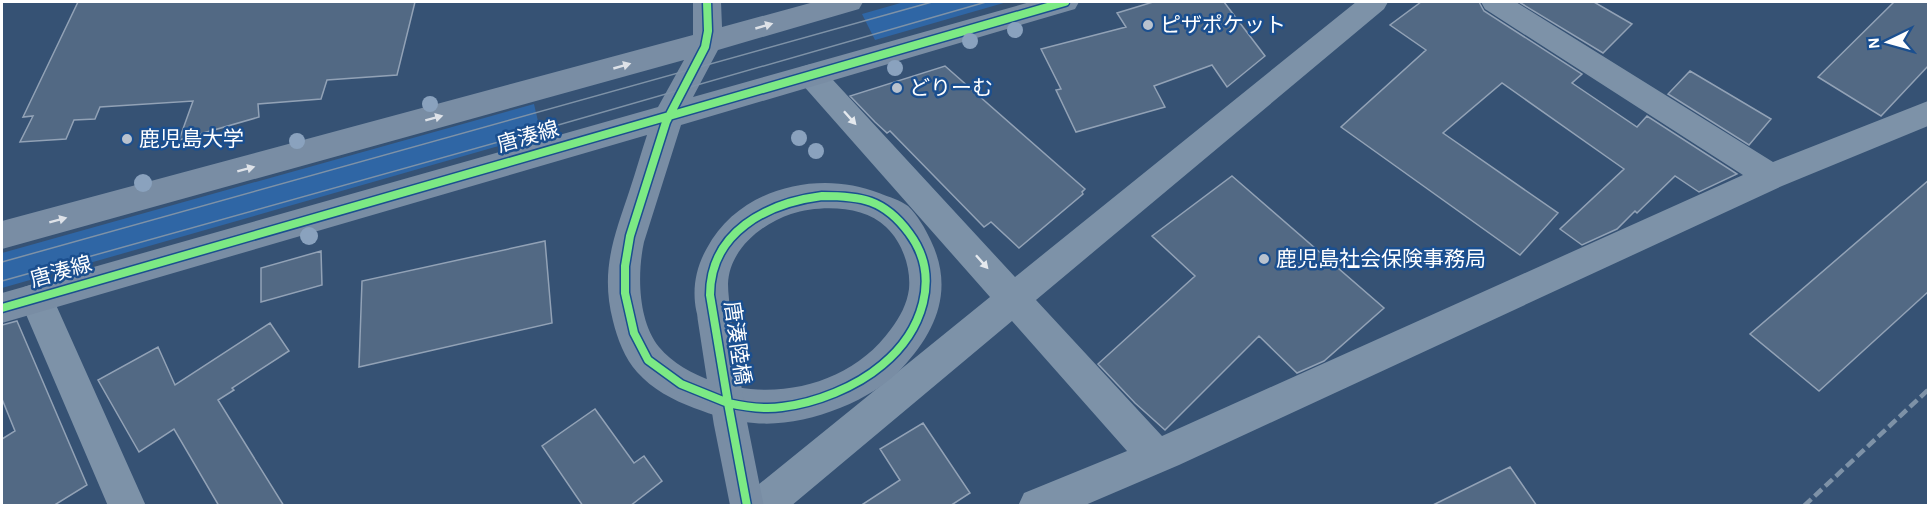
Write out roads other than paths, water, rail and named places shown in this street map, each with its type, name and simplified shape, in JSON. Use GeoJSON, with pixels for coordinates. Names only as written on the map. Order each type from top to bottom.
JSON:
{"type":"FeatureCollection","features":[{"type":"Feature","properties":{"kind":"street"},"geometry":{"type":"LineString","coordinates":[[707,2],[707,42]]}},
{"type":"Feature","properties":{"kind":"street","name":"唐湊線"},"geometry":{"type":"LineString","coordinates":[[2,235],[849,2]]}},
{"type":"Feature","properties":{"kind":"street","name":"唐湊線"},"geometry":{"type":"LineString","coordinates":[[2,308],[1065,2]]}},
{"type":"Feature","properties":{"kind":"street"},"geometry":{"type":"LineString","coordinates":[[760,506],[1374,2]]}},
{"type":"Feature","properties":{"kind":"street"},"geometry":{"type":"LineString","coordinates":[[1495,2],[1771,177]]}},
{"type":"Feature","properties":{"kind":"street","name":"唐湊陸橋"},"geometry":{"type":"LineString","coordinates":[[707,42],[669,116],[626,251],[624,291],[631,325],[646,358],[680,385],[708,396],[750,407],[782,408],[827,395],[857,382],[890,359],[925,303],[926,270],[914,239],[897,216],[862,197],[833,195],[799,197],[768,208],[749,220],[727,243],[715,262],[710,283],[714,317],[747,506]]}},
{"type":"Feature","properties":{"kind":"street"},"geometry":{"type":"LineString","coordinates":[[811,75],[1156,456]]}},
{"type":"Feature","properties":{"kind":"street"},"geometry":{"type":"LineString","coordinates":[[1037,506],[1156,456],[1771,177],[1929,112]]}},
{"type":"Feature","properties":{"kind":"street"},"geometry":{"type":"LineString","coordinates":[[36,298],[127,506]]}},
{"type":"Feature","properties":{"kind":"tram line"},"geometry":{"type":"LineString","coordinates":[[2,262],[932,2]]}},
{"type":"Feature","properties":{"kind":"tram line"},"geometry":{"type":"LineString","coordinates":[[2,281],[513,138],[986,2]]}},
{"type":"Feature","properties":{"kind":"railway"},"geometry":{"type":"LineString","coordinates":[[1804,506],[1928,390]]}},
{"type":"Feature","properties":{"kind":"place","name":"ピザポケット"},"geometry":{"type":"Point","coordinates":[1148,25]}},
{"type":"Feature","properties":{"kind":"place","name":"どりーむ"},"geometry":{"type":"Point","coordinates":[897,88]}},
{"type":"Feature","properties":{"kind":"place","name":"鹿児島大学"},"geometry":{"type":"Point","coordinates":[127,139]}},
{"type":"Feature","properties":{"kind":"place","name":"鹿児島社会保険事務局"},"geometry":{"type":"Point","coordinates":[1264,259]}}]}
